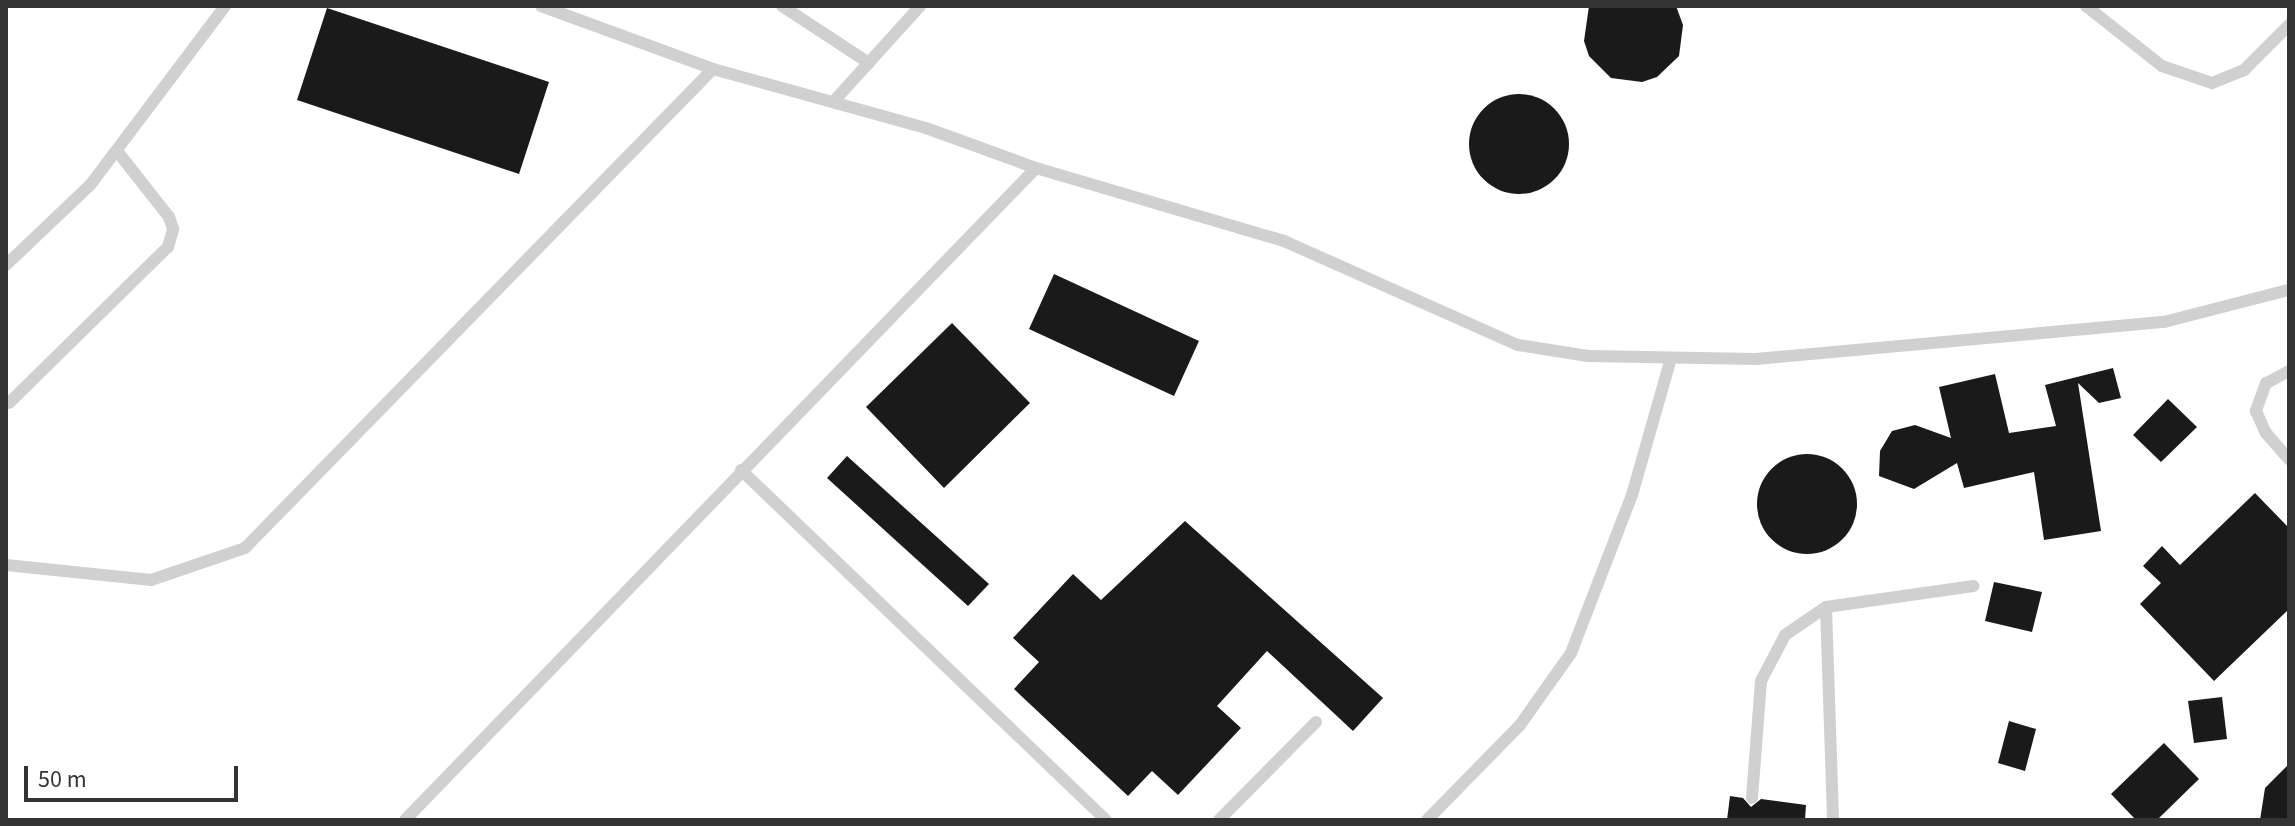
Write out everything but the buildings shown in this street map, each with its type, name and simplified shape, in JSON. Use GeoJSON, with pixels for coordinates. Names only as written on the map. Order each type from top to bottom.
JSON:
{"type":"FeatureCollection","features":[{"type":"Feature","properties":{"kind":"lane"},"geometry":{"type":"LineString","coordinates":[[6,265],[91,184],[225,6]]}},
{"type":"Feature","properties":{"kind":"lane"},"geometry":{"type":"LineString","coordinates":[[541,6],[713,69],[926,128],[1036,168],[1284,241],[1518,345],[1588,356],[1756,359],[2164,322],[2289,290]]}},
{"type":"Feature","properties":{"kind":"lane"},"geometry":{"type":"LineString","coordinates":[[782,6],[869,63]]}},
{"type":"Feature","properties":{"kind":"lane"},"geometry":{"type":"LineString","coordinates":[[834,101],[920,6]]}},
{"type":"Feature","properties":{"kind":"lane"},"geometry":{"type":"LineString","coordinates":[[2086,6],[2162,66],[2212,83],[2244,70],[2289,25]]}},
{"type":"Feature","properties":{"kind":"lane"},"geometry":{"type":"LineString","coordinates":[[6,565],[151,580],[245,548],[713,69]]}},
{"type":"Feature","properties":{"kind":"lane"},"geometry":{"type":"LineString","coordinates":[[9,403],[168,247],[173,229],[169,217],[117,151]]}},
{"type":"Feature","properties":{"kind":"lane"},"geometry":{"type":"LineString","coordinates":[[405,820],[1036,168]]}},
{"type":"Feature","properties":{"kind":"lane"},"geometry":{"type":"LineString","coordinates":[[1427,820],[1520,725],[1571,653],[1632,495],[1671,358]]}},
{"type":"Feature","properties":{"kind":"lane"},"geometry":{"type":"LineString","coordinates":[[2289,371],[2266,383],[2256,411],[2266,433],[2289,459]]}},
{"type":"Feature","properties":{"kind":"lane"},"geometry":{"type":"LineString","coordinates":[[741,470],[1106,820]]}},
{"type":"Feature","properties":{"kind":"lane"},"geometry":{"type":"LineString","coordinates":[[1752,798],[1761,681],[1785,635],[1826,607],[1974,586]]}},
{"type":"Feature","properties":{"kind":"lane"},"geometry":{"type":"LineString","coordinates":[[1826,607],[1833,820]]}},
{"type":"Feature","properties":{"kind":"lane"},"geometry":{"type":"LineString","coordinates":[[1219,820],[1316,722]]}}]}
